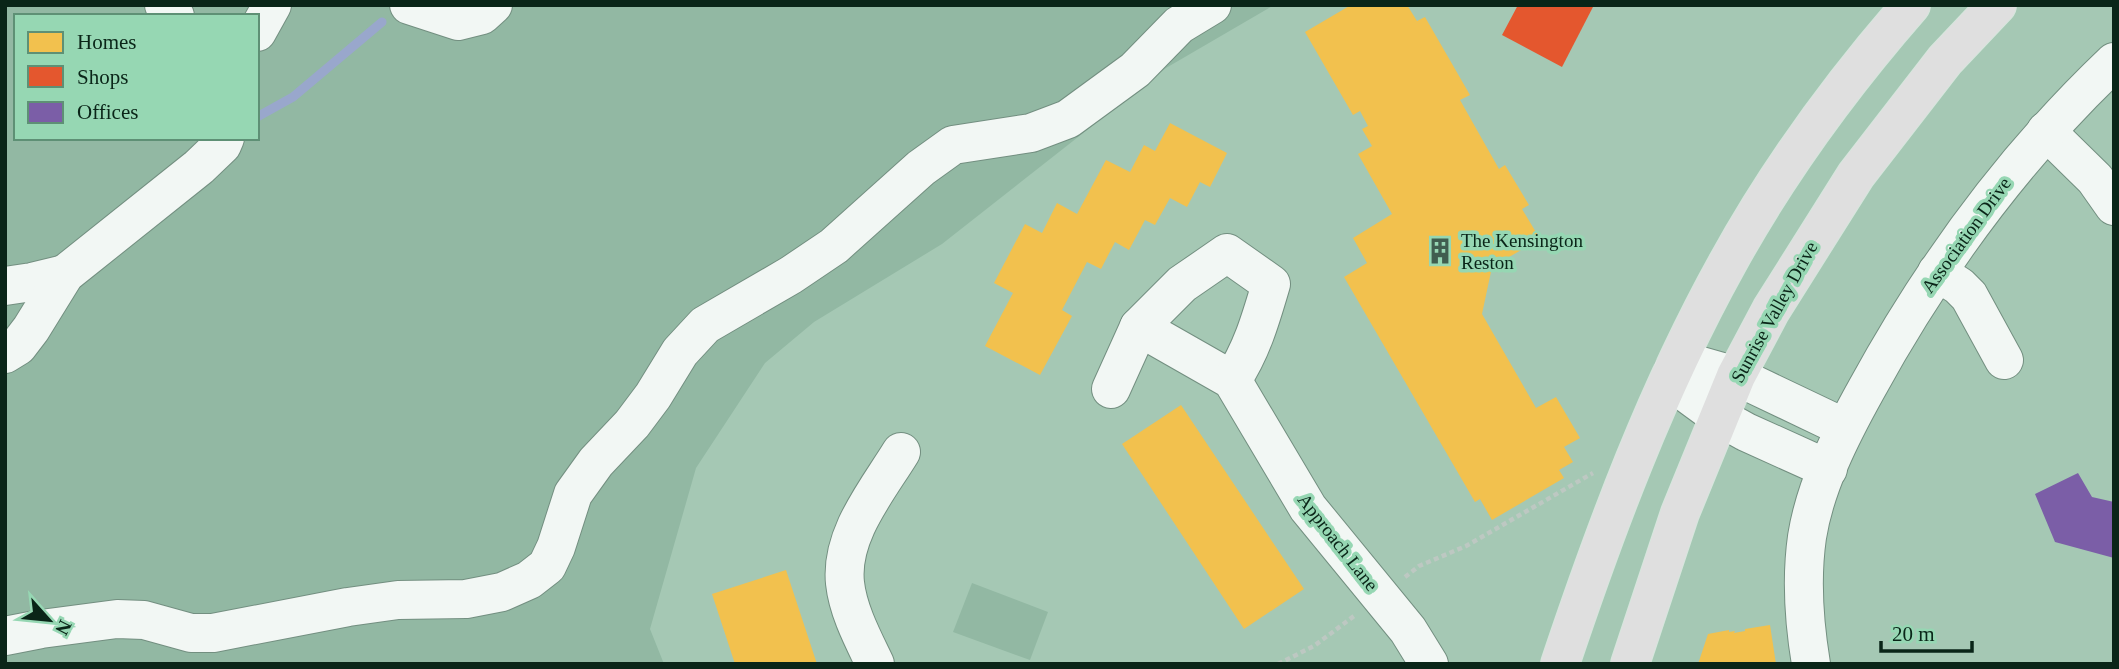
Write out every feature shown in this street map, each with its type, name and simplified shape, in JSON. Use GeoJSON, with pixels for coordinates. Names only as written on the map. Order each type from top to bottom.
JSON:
{"type":"FeatureCollection","features":[{"type":"Feature","properties":{"kind":"main road"},"geometry":{"type":"LineString","coordinates":[[1560,664],[1628,475],[1673,372],[1725,266],[1810,132],[1911,5]]}},
{"type":"Feature","properties":{"kind":"main road","name":"Sunrise Valley Drive"},"geometry":{"type":"LineString","coordinates":[[1630,664],[1680,513],[1736,376],[1771,310],[1856,175],[1945,60],[1997,5]]}},
{"type":"Feature","properties":{"kind":"street"},"geometry":{"type":"LineString","coordinates":[[259,28],[272,5]]}},
{"type":"Feature","properties":{"kind":"street"},"geometry":{"type":"LineString","coordinates":[[409,5],[458,21],[482,15],[493,5]]}},
{"type":"Feature","properties":{"kind":"street"},"geometry":{"type":"LineString","coordinates":[[5,636],[117,619],[144,620],[191,633],[213,633],[398,600],[466,599],[502,592],[529,580],[547,566],[573,494],[596,462],[632,424],[680,352],[705,325],[791,275],[834,246],[921,168],[953,145],[1031,133],[1068,119],[1135,70],[1179,25],[1212,5]]}},
{"type":"Feature","properties":{"kind":"street","name":"Association Drive"},"geometry":{"type":"LineString","coordinates":[[1811,664],[1804,628],[1807,536],[1816,503],[1845,428],[1879,366],[1937,272],[2002,184],[2046,131],[2114,62]]}},
{"type":"Feature","properties":{"kind":"street"},"geometry":{"type":"LineString","coordinates":[[2046,131],[2095,179],[2114,206]]}},
{"type":"Feature","properties":{"kind":"street"},"geometry":{"type":"LineString","coordinates":[[5,354],[18,346],[31,329],[65,274],[199,167],[224,140]]}},
{"type":"Feature","properties":{"kind":"street"},"geometry":{"type":"LineString","coordinates":[[1111,389],[1139,327],[1182,284],[1227,253],[1271,284],[1257,333],[1232,380]]}},
{"type":"Feature","properties":{"kind":"street"},"geometry":{"type":"LineString","coordinates":[[1937,272],[1969,296],[2004,360]]}},
{"type":"Feature","properties":{"kind":"street"},"geometry":{"type":"LineString","coordinates":[[5,286],[65,274]]}},
{"type":"Feature","properties":{"kind":"street","name":"Approach Lane"},"geometry":{"type":"LineString","coordinates":[[1139,327],[1232,380],[1308,508],[1408,630],[1429,664]]}},
{"type":"Feature","properties":{"kind":"street"},"geometry":{"type":"LineString","coordinates":[[1828,469],[1719,417],[1689,395],[1673,372],[1701,366],[1736,376],[1845,428]]}},
{"type":"Feature","properties":{"kind":"street"},"geometry":{"type":"LineString","coordinates":[[875,664],[850,607],[845,582],[846,556],[857,524],[901,452]]}},
{"type":"Feature","properties":{"kind":"path"},"geometry":{"type":"LineString","coordinates":[[1278,664],[1314,646],[1419,566],[1466,546],[1594,472]]}},
{"type":"Feature","properties":{"kind":"green space"},"geometry":{"type":"Polygon","coordinates":[[[5,5],[1274,5],[1166,68],[942,244],[814,322],[765,363],[696,468],[650,629],[664,664],[5,664],[5,5]]]}},
{"type":"Feature","properties":{"kind":"green space"},"geometry":{"type":"Polygon","coordinates":[[[972,583],[1048,612],[1030,660],[953,632],[972,583]]]}},
{"type":"Feature","properties":{"kind":"building: Homes","name":"The Kensington Reston"},"geometry":{"type":"Polygon","coordinates":[[[1351,5],[1407,5],[1417,21],[1425,17],[1470,95],[1460,100],[1499,169],[1505,165],[1529,205],[1522,209],[1540,239],[1492,267],[1482,314],[1536,408],[1556,397],[1580,438],[1564,447],[1573,462],[1559,470],[1564,478],[1492,520],[1480,499],[1475,502],[1344,277],[1367,263],[1353,238],[1392,214],[1358,154],[1372,146],[1362,129],[1368,126],[1360,111],[1353,115],[1305,32],[1351,5]]]}},
{"type":"Feature","properties":{"kind":"building: Homes"},"geometry":{"type":"Polygon","coordinates":[[[1170,123],[1227,153],[1210,187],[1200,182],[1187,207],[1170,198],[1155,225],[1145,220],[1129,250],[1115,242],[1101,269],[1087,262],[1062,310],[1072,316],[1040,375],[985,346],[1013,293],[994,283],[1025,224],[1042,233],[1057,203],[1077,214],[1106,160],[1130,172],[1144,145],[1155,151],[1170,123]]]}},
{"type":"Feature","properties":{"kind":"building: Homes"},"geometry":{"type":"Polygon","coordinates":[[[1181,405],[1304,589],[1244,629],[1122,444],[1181,405]]]}},
{"type":"Feature","properties":{"kind":"building: Homes"},"geometry":{"type":"Polygon","coordinates":[[[786,570],[817,664],[735,664],[712,594],[786,570]]]}},
{"type":"Feature","properties":{"kind":"building: Homes"},"geometry":{"type":"Polygon","coordinates":[[[1770,625],[1776,664],[1698,664],[1708,634],[1729,630],[1735,631],[1734,633],[1770,625]]]}},
{"type":"Feature","properties":{"kind":"building: Shops"},"geometry":{"type":"Polygon","coordinates":[[[1518,5],[1594,5],[1562,67],[1502,35],[1518,5]]]}},
{"type":"Feature","properties":{"kind":"building: Offices"},"geometry":{"type":"Polygon","coordinates":[[[2078,473],[2092,497],[2114,502],[2114,558],[2055,542],[2035,494],[2078,473]]]}},
{"type":"Feature","properties":{"kind":"waterway"},"geometry":{"type":"LineString","coordinates":[[259,116],[293,97],[382,22]]}},
{"type":"Feature","properties":{"kind":"place","name":"The Kensington Reston"},"geometry":{"type":"Point","coordinates":[1440,251]}}]}
